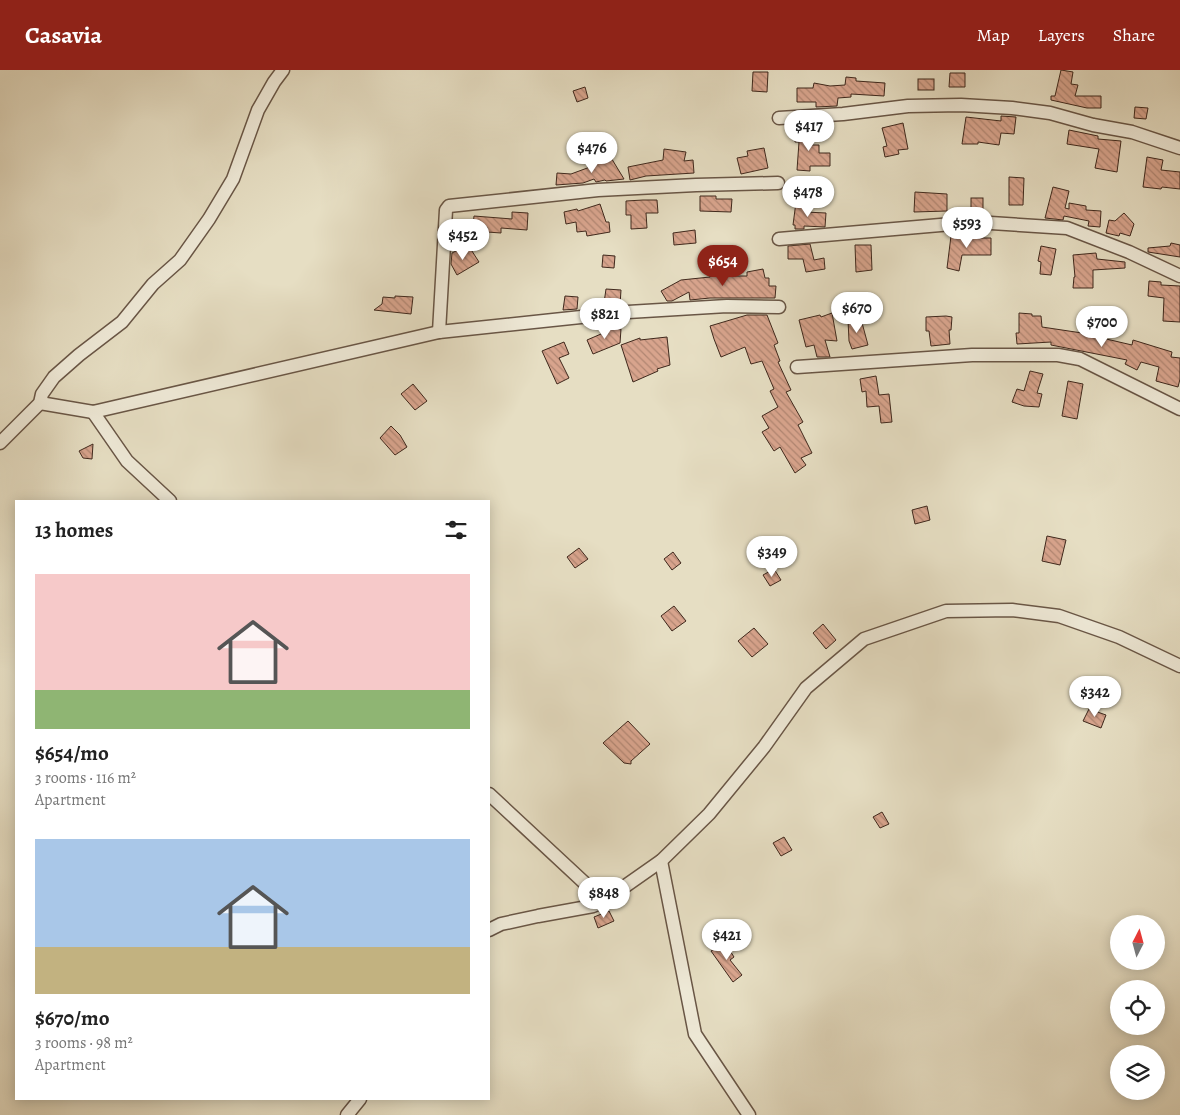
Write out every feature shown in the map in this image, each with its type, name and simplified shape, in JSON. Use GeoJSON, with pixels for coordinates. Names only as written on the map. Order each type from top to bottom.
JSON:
{"type":"FeatureCollection","features":[{"type":"Feature","properties":{"kind":"street"},"geometry":{"type":"LineString","coordinates":[[0,443],[40,403],[42,394],[54,377],[122,322],[153,284],[180,260],[209,219],[233,179],[258,110],[283,70]]}},
{"type":"Feature","properties":{"kind":"street"},"geometry":{"type":"LineString","coordinates":[[779,118],[843,114],[908,106],[961,105],[1012,108],[1050,113],[1093,125],[1132,132],[1180,148]]}},
{"type":"Feature","properties":{"kind":"street"},"geometry":{"type":"LineString","coordinates":[[439,332],[446,210],[449,206],[598,190],[778,183]]}},
{"type":"Feature","properties":{"kind":"street"},"geometry":{"type":"LineString","coordinates":[[780,239],[975,222],[1068,228],[1129,252],[1180,276]]}},
{"type":"Feature","properties":{"kind":"street"},"geometry":{"type":"LineString","coordinates":[[40,403],[93,412],[439,332],[628,312],[727,306],[779,307]]}},
{"type":"Feature","properties":{"kind":"street"},"geometry":{"type":"LineString","coordinates":[[797,367],[972,355],[1058,355],[1080,359],[1180,409]]}},
{"type":"Feature","properties":{"kind":"street"},"geometry":{"type":"LineString","coordinates":[[93,412],[127,461],[169,500]]}},
{"type":"Feature","properties":{"kind":"street"},"geometry":{"type":"LineString","coordinates":[[490,930],[501,924],[593,906],[661,861],[710,814],[764,747],[806,688],[864,639],[946,610],[1012,610],[1059,616],[1119,637],[1180,666]]}},
{"type":"Feature","properties":{"kind":"street"},"geometry":{"type":"LineString","coordinates":[[490,795],[604,900]]}},
{"type":"Feature","properties":{"kind":"street"},"geometry":{"type":"LineString","coordinates":[[661,861],[695,1034],[749,1115]]}},
{"type":"Feature","properties":{"kind":"street"},"geometry":{"type":"LineString","coordinates":[[348,1115],[359,1100]]}},
{"type":"Feature","properties":{"kind":"building"},"geometry":{"type":"Polygon","coordinates":[[[1061,70],[1073,72],[1071,84],[1078,85],[1075,96],[1101,96],[1101,108],[1087,108],[1051,100],[1051,96],[1055,96],[1061,70]]]}},
{"type":"Feature","properties":{"kind":"building"},"geometry":{"type":"Polygon","coordinates":[[[753,72],[768,72],[767,92],[752,91],[753,72]]]}},
{"type":"Feature","properties":{"kind":"building"},"geometry":{"type":"Polygon","coordinates":[[[950,73],[965,73],[965,87],[949,87],[950,73]]]}},
{"type":"Feature","properties":{"kind":"building"},"geometry":{"type":"Polygon","coordinates":[[[846,77],[856,78],[856,81],[885,83],[884,96],[851,94],[851,97],[838,98],[837,106],[816,107],[816,102],[797,102],[797,88],[813,88],[814,83],[830,86],[845,85],[846,77]]]}},
{"type":"Feature","properties":{"kind":"building"},"geometry":{"type":"Polygon","coordinates":[[[918,79],[934,79],[934,90],[918,90],[918,79]]]}},
{"type":"Feature","properties":{"kind":"building"},"geometry":{"type":"Polygon","coordinates":[[[585,87],[588,98],[577,102],[573,91],[585,87]]]}},
{"type":"Feature","properties":{"kind":"building"},"geometry":{"type":"Polygon","coordinates":[[[1135,107],[1148,108],[1146,119],[1134,118],[1135,107]]]}},
{"type":"Feature","properties":{"kind":"building"},"geometry":{"type":"Polygon","coordinates":[[[1001,116],[1016,117],[1014,134],[1001,133],[999,145],[978,142],[978,144],[962,144],[966,117],[1001,121],[1001,116]]]}},
{"type":"Feature","properties":{"kind":"building"},"geometry":{"type":"Polygon","coordinates":[[[903,123],[908,149],[898,150],[899,154],[885,157],[883,147],[887,146],[882,128],[903,123]]]}},
{"type":"Feature","properties":{"kind":"building"},"geometry":{"type":"Polygon","coordinates":[[[796,126],[810,128],[808,145],[819,145],[819,153],[830,153],[830,166],[810,166],[810,171],[797,170],[799,142],[795,142],[796,126]]]}},
{"type":"Feature","properties":{"kind":"building"},"geometry":{"type":"Polygon","coordinates":[[[1069,130],[1098,136],[1098,139],[1121,141],[1117,172],[1095,168],[1099,149],[1067,144],[1069,130]]]}},
{"type":"Feature","properties":{"kind":"building"},"geometry":{"type":"Polygon","coordinates":[[[764,148],[768,168],[741,174],[737,158],[748,156],[747,151],[764,148]]]}},
{"type":"Feature","properties":{"kind":"building"},"geometry":{"type":"Polygon","coordinates":[[[664,149],[686,152],[684,161],[693,160],[694,173],[646,176],[630,180],[628,167],[663,160],[664,149]]]}},
{"type":"Feature","properties":{"kind":"building"},"geometry":{"type":"Polygon","coordinates":[[[610,156],[624,179],[596,182],[594,179],[583,183],[556,185],[557,173],[571,174],[590,167],[610,156]]]}},
{"type":"Feature","properties":{"kind":"building"},"geometry":{"type":"Polygon","coordinates":[[[1147,157],[1163,160],[1161,170],[1180,172],[1180,189],[1143,187],[1147,157]]]}},
{"type":"Feature","properties":{"kind":"building"},"geometry":{"type":"Polygon","coordinates":[[[1009,177],[1024,178],[1023,205],[1009,205],[1009,177]]]}},
{"type":"Feature","properties":{"kind":"building"},"geometry":{"type":"Polygon","coordinates":[[[1053,187],[1069,191],[1065,208],[1069,209],[1069,203],[1086,206],[1086,210],[1101,211],[1100,227],[1088,226],[1089,221],[1064,216],[1063,220],[1045,218],[1053,187]]]}},
{"type":"Feature","properties":{"kind":"building"},"geometry":{"type":"Polygon","coordinates":[[[915,192],[947,194],[947,211],[914,212],[915,192]]]}},
{"type":"Feature","properties":{"kind":"building"},"geometry":{"type":"Polygon","coordinates":[[[700,196],[732,199],[731,212],[700,211],[700,196]]]}},
{"type":"Feature","properties":{"kind":"building"},"geometry":{"type":"Polygon","coordinates":[[[971,198],[983,198],[983,211],[971,211],[971,198]]]}},
{"type":"Feature","properties":{"kind":"building"},"geometry":{"type":"Polygon","coordinates":[[[657,200],[658,213],[646,213],[647,228],[631,229],[631,215],[626,215],[626,201],[657,200]]]}},
{"type":"Feature","properties":{"kind":"building"},"geometry":{"type":"Polygon","coordinates":[[[796,202],[806,202],[805,212],[826,213],[825,227],[804,226],[804,229],[795,229],[795,225],[793,225],[796,202]]]}},
{"type":"Feature","properties":{"kind":"building"},"geometry":{"type":"Polygon","coordinates":[[[600,204],[606,222],[609,222],[610,232],[587,236],[586,231],[577,232],[576,222],[566,224],[564,212],[577,209],[578,211],[600,204]]]}},
{"type":"Feature","properties":{"kind":"building"},"geometry":{"type":"Polygon","coordinates":[[[512,212],[528,213],[527,230],[501,228],[501,233],[487,232],[487,227],[473,225],[474,216],[512,219],[512,212]]]}},
{"type":"Feature","properties":{"kind":"building"},"geometry":{"type":"Polygon","coordinates":[[[1124,213],[1134,224],[1130,236],[1120,233],[1119,236],[1106,233],[1109,220],[1115,221],[1124,213]]]}},
{"type":"Feature","properties":{"kind":"building"},"geometry":{"type":"Polygon","coordinates":[[[695,230],[696,243],[674,245],[673,233],[695,230]]]}},
{"type":"Feature","properties":{"kind":"building"},"geometry":{"type":"Polygon","coordinates":[[[965,235],[965,238],[991,238],[991,255],[962,255],[959,271],[947,268],[951,236],[965,235]]]}},
{"type":"Feature","properties":{"kind":"building"},"geometry":{"type":"Polygon","coordinates":[[[1171,243],[1180,245],[1180,257],[1148,252],[1148,248],[1170,246],[1171,243]]]}},
{"type":"Feature","properties":{"kind":"building"},"geometry":{"type":"Polygon","coordinates":[[[810,244],[814,260],[824,258],[825,269],[806,272],[803,259],[788,259],[788,246],[810,244]]]}},
{"type":"Feature","properties":{"kind":"building"},"geometry":{"type":"Polygon","coordinates":[[[855,245],[871,245],[872,270],[856,272],[855,245]]]}},
{"type":"Feature","properties":{"kind":"building"},"geometry":{"type":"Polygon","coordinates":[[[1041,246],[1056,249],[1051,275],[1040,274],[1041,262],[1038,261],[1041,246]]]}},
{"type":"Feature","properties":{"kind":"building"},"geometry":{"type":"Polygon","coordinates":[[[470,248],[479,262],[457,275],[451,264],[452,253],[460,249],[462,253],[470,248]]]}},
{"type":"Feature","properties":{"kind":"building"},"geometry":{"type":"Polygon","coordinates":[[[1096,253],[1097,259],[1125,262],[1125,268],[1093,270],[1093,288],[1073,288],[1075,277],[1073,255],[1096,253]]]}},
{"type":"Feature","properties":{"kind":"building"},"geometry":{"type":"Polygon","coordinates":[[[603,255],[615,256],[614,268],[602,267],[603,255]]]}},
{"type":"Feature","properties":{"kind":"building"},"geometry":{"type":"Polygon","coordinates":[[[763,269],[765,278],[769,278],[769,286],[776,286],[775,298],[710,298],[690,300],[689,292],[672,301],[667,301],[661,291],[681,280],[710,276],[747,276],[747,272],[763,269]]]}},
{"type":"Feature","properties":{"kind":"building"},"geometry":{"type":"Polygon","coordinates":[[[1149,281],[1161,282],[1161,285],[1180,286],[1180,322],[1163,321],[1164,298],[1148,296],[1149,281]]]}},
{"type":"Feature","properties":{"kind":"building"},"geometry":{"type":"Polygon","coordinates":[[[606,289],[621,290],[620,305],[604,303],[606,289]]]}},
{"type":"Feature","properties":{"kind":"building"},"geometry":{"type":"Polygon","coordinates":[[[395,296],[413,297],[411,314],[374,310],[382,304],[383,297],[395,298],[395,296]]]}},
{"type":"Feature","properties":{"kind":"building"},"geometry":{"type":"Polygon","coordinates":[[[565,296],[578,297],[577,309],[563,310],[565,296]]]}},
{"type":"Feature","properties":{"kind":"building"},"geometry":{"type":"Polygon","coordinates":[[[832,313],[837,341],[825,340],[830,357],[817,357],[814,345],[806,347],[799,320],[820,315],[821,317],[832,313]]]}},
{"type":"Feature","properties":{"kind":"building"},"geometry":{"type":"Polygon","coordinates":[[[1019,313],[1041,316],[1042,327],[1102,336],[1102,338],[1132,345],[1133,340],[1172,352],[1171,357],[1180,358],[1178,387],[1156,381],[1159,367],[1141,362],[1137,370],[1125,364],[1127,360],[1051,345],[1051,342],[1017,344],[1016,333],[1019,333],[1019,313]]]}},
{"type":"Feature","properties":{"kind":"building"},"geometry":{"type":"Polygon","coordinates":[[[747,315],[767,315],[778,343],[774,345],[780,361],[778,362],[791,390],[786,392],[803,422],[798,425],[812,453],[801,458],[806,465],[795,473],[780,447],[774,451],[762,432],[769,428],[762,416],[778,407],[770,391],[774,389],[762,361],[751,364],[745,347],[721,357],[710,326],[747,315]]]}},
{"type":"Feature","properties":{"kind":"building"},"geometry":{"type":"Polygon","coordinates":[[[926,317],[952,317],[951,330],[949,330],[950,344],[931,346],[929,331],[926,331],[926,317]]]}},
{"type":"Feature","properties":{"kind":"building"},"geometry":{"type":"Polygon","coordinates":[[[861,319],[868,345],[852,349],[849,341],[848,320],[861,319]]]}},
{"type":"Feature","properties":{"kind":"building"},"geometry":{"type":"Polygon","coordinates":[[[608,328],[621,329],[620,343],[593,354],[587,340],[608,331],[608,328]]]}},
{"type":"Feature","properties":{"kind":"building"},"geometry":{"type":"Polygon","coordinates":[[[667,337],[670,365],[657,369],[658,371],[633,382],[621,345],[640,338],[640,340],[667,337]]]}},
{"type":"Feature","properties":{"kind":"building"},"geometry":{"type":"Polygon","coordinates":[[[564,342],[569,354],[559,358],[569,378],[557,384],[542,351],[564,342]]]}},
{"type":"Feature","properties":{"kind":"building"},"geometry":{"type":"Polygon","coordinates":[[[1030,371],[1043,374],[1037,393],[1042,394],[1039,407],[1024,406],[1012,402],[1017,389],[1024,391],[1030,371]]]}},
{"type":"Feature","properties":{"kind":"building"},"geometry":{"type":"Polygon","coordinates":[[[876,376],[879,395],[889,394],[892,422],[881,423],[879,406],[867,407],[866,391],[862,392],[860,379],[876,376]]]}},
{"type":"Feature","properties":{"kind":"building"},"geometry":{"type":"Polygon","coordinates":[[[1068,381],[1083,384],[1077,419],[1062,416],[1068,381]]]}},
{"type":"Feature","properties":{"kind":"building"},"geometry":{"type":"Polygon","coordinates":[[[413,384],[427,401],[415,410],[401,394],[413,384]]]}},
{"type":"Feature","properties":{"kind":"building"},"geometry":{"type":"Polygon","coordinates":[[[391,426],[400,435],[407,447],[395,455],[380,438],[391,426]]]}},
{"type":"Feature","properties":{"kind":"building"},"geometry":{"type":"Polygon","coordinates":[[[93,444],[92,459],[83,458],[79,451],[93,444]]]}},
{"type":"Feature","properties":{"kind":"building"},"geometry":{"type":"Polygon","coordinates":[[[927,506],[930,520],[915,524],[912,510],[927,506]]]}},
{"type":"Feature","properties":{"kind":"building"},"geometry":{"type":"Polygon","coordinates":[[[1047,536],[1066,540],[1060,565],[1042,561],[1047,536]]]}},
{"type":"Feature","properties":{"kind":"building"},"geometry":{"type":"Polygon","coordinates":[[[579,548],[588,559],[575,568],[567,557],[579,548]]]}},
{"type":"Feature","properties":{"kind":"building"},"geometry":{"type":"Polygon","coordinates":[[[673,552],[681,563],[672,570],[664,559],[673,552]]]}},
{"type":"Feature","properties":{"kind":"building"},"geometry":{"type":"Polygon","coordinates":[[[774,569],[781,580],[770,586],[763,575],[774,569]]]}},
{"type":"Feature","properties":{"kind":"building"},"geometry":{"type":"Polygon","coordinates":[[[674,606],[686,621],[672,631],[661,616],[674,606]]]}},
{"type":"Feature","properties":{"kind":"building"},"geometry":{"type":"Polygon","coordinates":[[[823,624],[836,640],[826,649],[813,633],[823,624]]]}},
{"type":"Feature","properties":{"kind":"building"},"geometry":{"type":"Polygon","coordinates":[[[754,628],[768,644],[752,657],[738,641],[754,628]]]}},
{"type":"Feature","properties":{"kind":"building"},"geometry":{"type":"Polygon","coordinates":[[[1089,709],[1106,715],[1101,728],[1083,721],[1089,709]]]}},
{"type":"Feature","properties":{"kind":"building"},"geometry":{"type":"Polygon","coordinates":[[[628,721],[650,744],[631,761],[631,764],[624,763],[603,743],[628,721]]]}},
{"type":"Feature","properties":{"kind":"building"},"geometry":{"type":"Polygon","coordinates":[[[882,812],[889,824],[880,828],[873,817],[882,812]]]}},
{"type":"Feature","properties":{"kind":"building"},"geometry":{"type":"Polygon","coordinates":[[[784,837],[792,850],[781,856],[773,843],[784,837]]]}},
{"type":"Feature","properties":{"kind":"building"},"geometry":{"type":"Polygon","coordinates":[[[609,911],[614,921],[598,928],[594,917],[609,911]]]}},
{"type":"Feature","properties":{"kind":"building"},"geometry":{"type":"Polygon","coordinates":[[[725,943],[734,957],[730,960],[742,975],[733,982],[711,951],[725,943]]]}}]}
